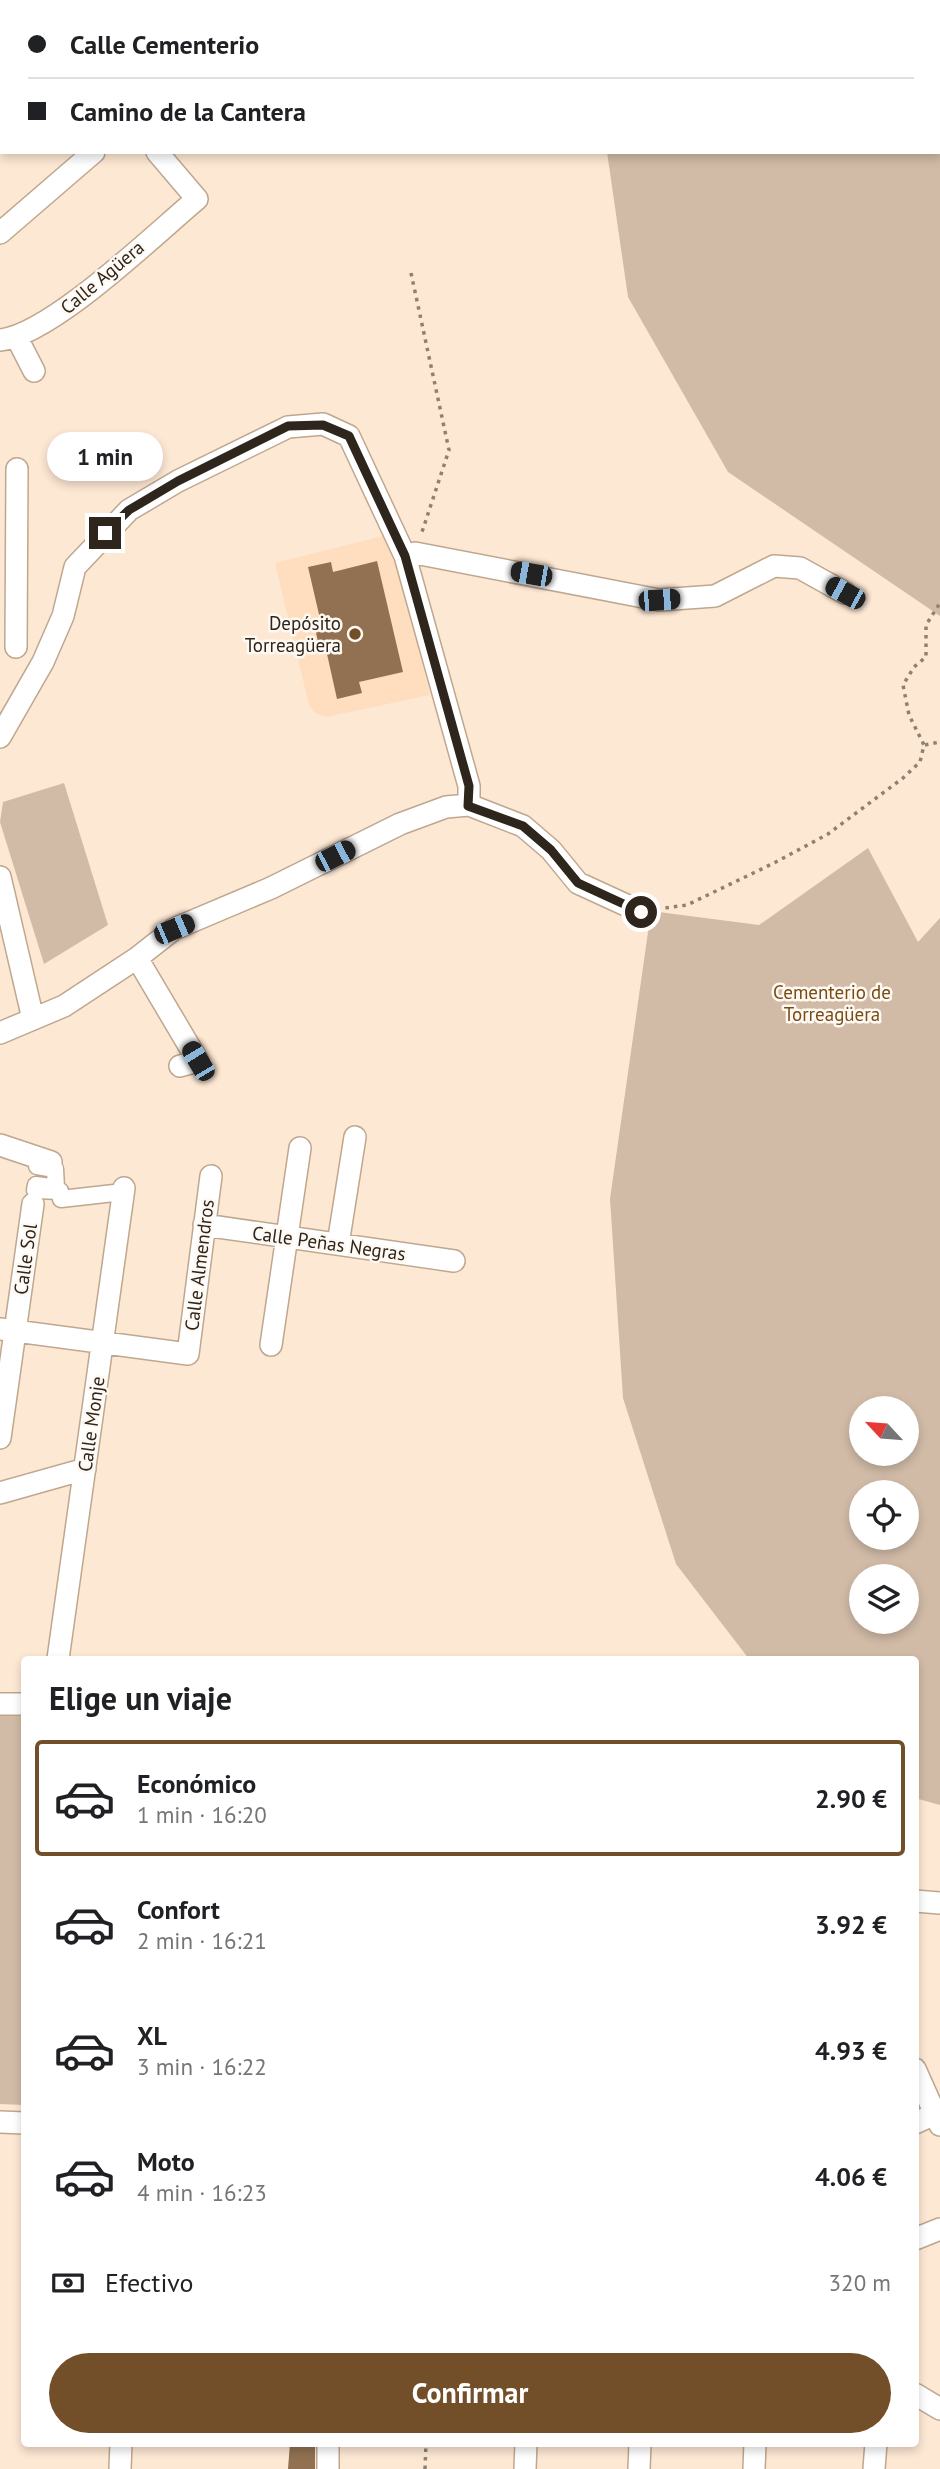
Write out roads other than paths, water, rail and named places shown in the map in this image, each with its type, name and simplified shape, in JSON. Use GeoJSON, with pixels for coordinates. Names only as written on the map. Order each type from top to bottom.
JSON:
{"type":"FeatureCollection","features":[{"type":"Feature","properties":{"kind":"street"},"geometry":{"type":"LineString","coordinates":[[0,233],[92,154]]}},
{"type":"Feature","properties":{"kind":"street","name":"Calle Agüera"},"geometry":{"type":"LineString","coordinates":[[8,339],[48,322],[197,199],[159,154]]}},
{"type":"Feature","properties":{"kind":"street"},"geometry":{"type":"LineString","coordinates":[[8,339],[34,371]]}},
{"type":"Feature","properties":{"kind":"street"},"geometry":{"type":"LineString","coordinates":[[0,737],[43,662],[63,616],[75,567],[129,510],[178,481],[288,426],[323,425],[349,436],[410,554],[469,786],[468,806]]}},
{"type":"Feature","properties":{"kind":"street"},"geometry":{"type":"LineString","coordinates":[[17,469],[8,647],[43,662]]}},
{"type":"Feature","properties":{"kind":"street"},"geometry":{"type":"LineString","coordinates":[[410,554],[659,600],[715,596],[774,566],[800,568],[845,593]]}},
{"type":"Feature","properties":{"kind":"street"},"geometry":{"type":"LineString","coordinates":[[0,1033],[64,1006],[137,958],[174,929],[271,888],[400,824],[446,807],[468,806],[523,826],[551,850],[578,883],[641,912]]}},
{"type":"Feature","properties":{"kind":"street"},"geometry":{"type":"LineString","coordinates":[[0,877],[33,1019]]}},
{"type":"Feature","properties":{"kind":"street"},"geometry":{"type":"LineString","coordinates":[[137,958],[198,1061],[180,1066]]}},
{"type":"Feature","properties":{"kind":"street"},"geometry":{"type":"LineString","coordinates":[[338,1244],[355,1137]]}},
{"type":"Feature","properties":{"kind":"street"},"geometry":{"type":"LineString","coordinates":[[0,1145],[51,1162]]}},
{"type":"Feature","properties":{"kind":"street"},"geometry":{"type":"LineString","coordinates":[[271,1345],[300,1148]]}},
{"type":"Feature","properties":{"kind":"street"},"geometry":{"type":"LineString","coordinates":[[51,1162],[38,1161],[37,1166],[55,1169],[56,1188],[36,1185],[35,1190],[60,1191],[61,1199],[123,1190]]}},
{"type":"Feature","properties":{"kind":"street","name":"Calle Almendros"},"geometry":{"type":"LineString","coordinates":[[102,1343],[188,1354],[211,1176]]}},
{"type":"Feature","properties":{"kind":"street","name":"Calle Monje"},"geometry":{"type":"LineString","coordinates":[[58,1656],[123,1190]]}},
{"type":"Feature","properties":{"kind":"street","name":"Calle Sol"},"geometry":{"type":"LineString","coordinates":[[0,1438],[8,1330],[33,1204]]}},
{"type":"Feature","properties":{"kind":"street","name":"Calle Peñas Negras"},"geometry":{"type":"LineString","coordinates":[[204,1225],[454,1261]]}},
{"type":"Feature","properties":{"kind":"street"},"geometry":{"type":"LineString","coordinates":[[8,1330],[102,1343]]}},
{"type":"Feature","properties":{"kind":"street"},"geometry":{"type":"LineString","coordinates":[[0,1493],[85,1469]]}},
{"type":"Feature","properties":{"kind":"street"},"geometry":{"type":"LineString","coordinates":[[0,1704],[21,1704]]}},
{"type":"Feature","properties":{"kind":"street"},"geometry":{"type":"LineString","coordinates":[[919,1900],[940,1903]]}},
{"type":"Feature","properties":{"kind":"street"},"geometry":{"type":"LineString","coordinates":[[919,2077],[938,2120],[919,2122]]}},
{"type":"Feature","properties":{"kind":"street"},"geometry":{"type":"LineString","coordinates":[[0,2122],[21,2123]]}},
{"type":"Feature","properties":{"kind":"street"},"geometry":{"type":"LineString","coordinates":[[919,2237],[940,2229]]}},
{"type":"Feature","properties":{"kind":"street"},"geometry":{"type":"LineString","coordinates":[[919,2396],[940,2409]]}},
{"type":"Feature","properties":{"kind":"street"},"geometry":{"type":"LineString","coordinates":[[120,2469],[121,2447]]}},
{"type":"Feature","properties":{"kind":"street"},"geometry":{"type":"LineString","coordinates":[[328,2447],[328,2469]]}},
{"type":"Feature","properties":{"kind":"street"},"geometry":{"type":"LineString","coordinates":[[525,2469],[526,2447]]}},
{"type":"Feature","properties":{"kind":"street"},"geometry":{"type":"LineString","coordinates":[[639,2469],[640,2447]]}},
{"type":"Feature","properties":{"kind":"street"},"geometry":{"type":"LineString","coordinates":[[754,2469],[755,2447]]}},
{"type":"Feature","properties":{"kind":"street"},"geometry":{"type":"LineString","coordinates":[[874,2469],[876,2447]]}},
{"type":"Feature","properties":{"kind":"place","name":"Depósito Torreagüera"},"geometry":{"type":"Point","coordinates":[355,634]}},
{"type":"Feature","properties":{"kind":"park label","name":"Cementerio de Torreagüera"},"geometry":{"type":"Point","coordinates":[832,1003]}}]}
